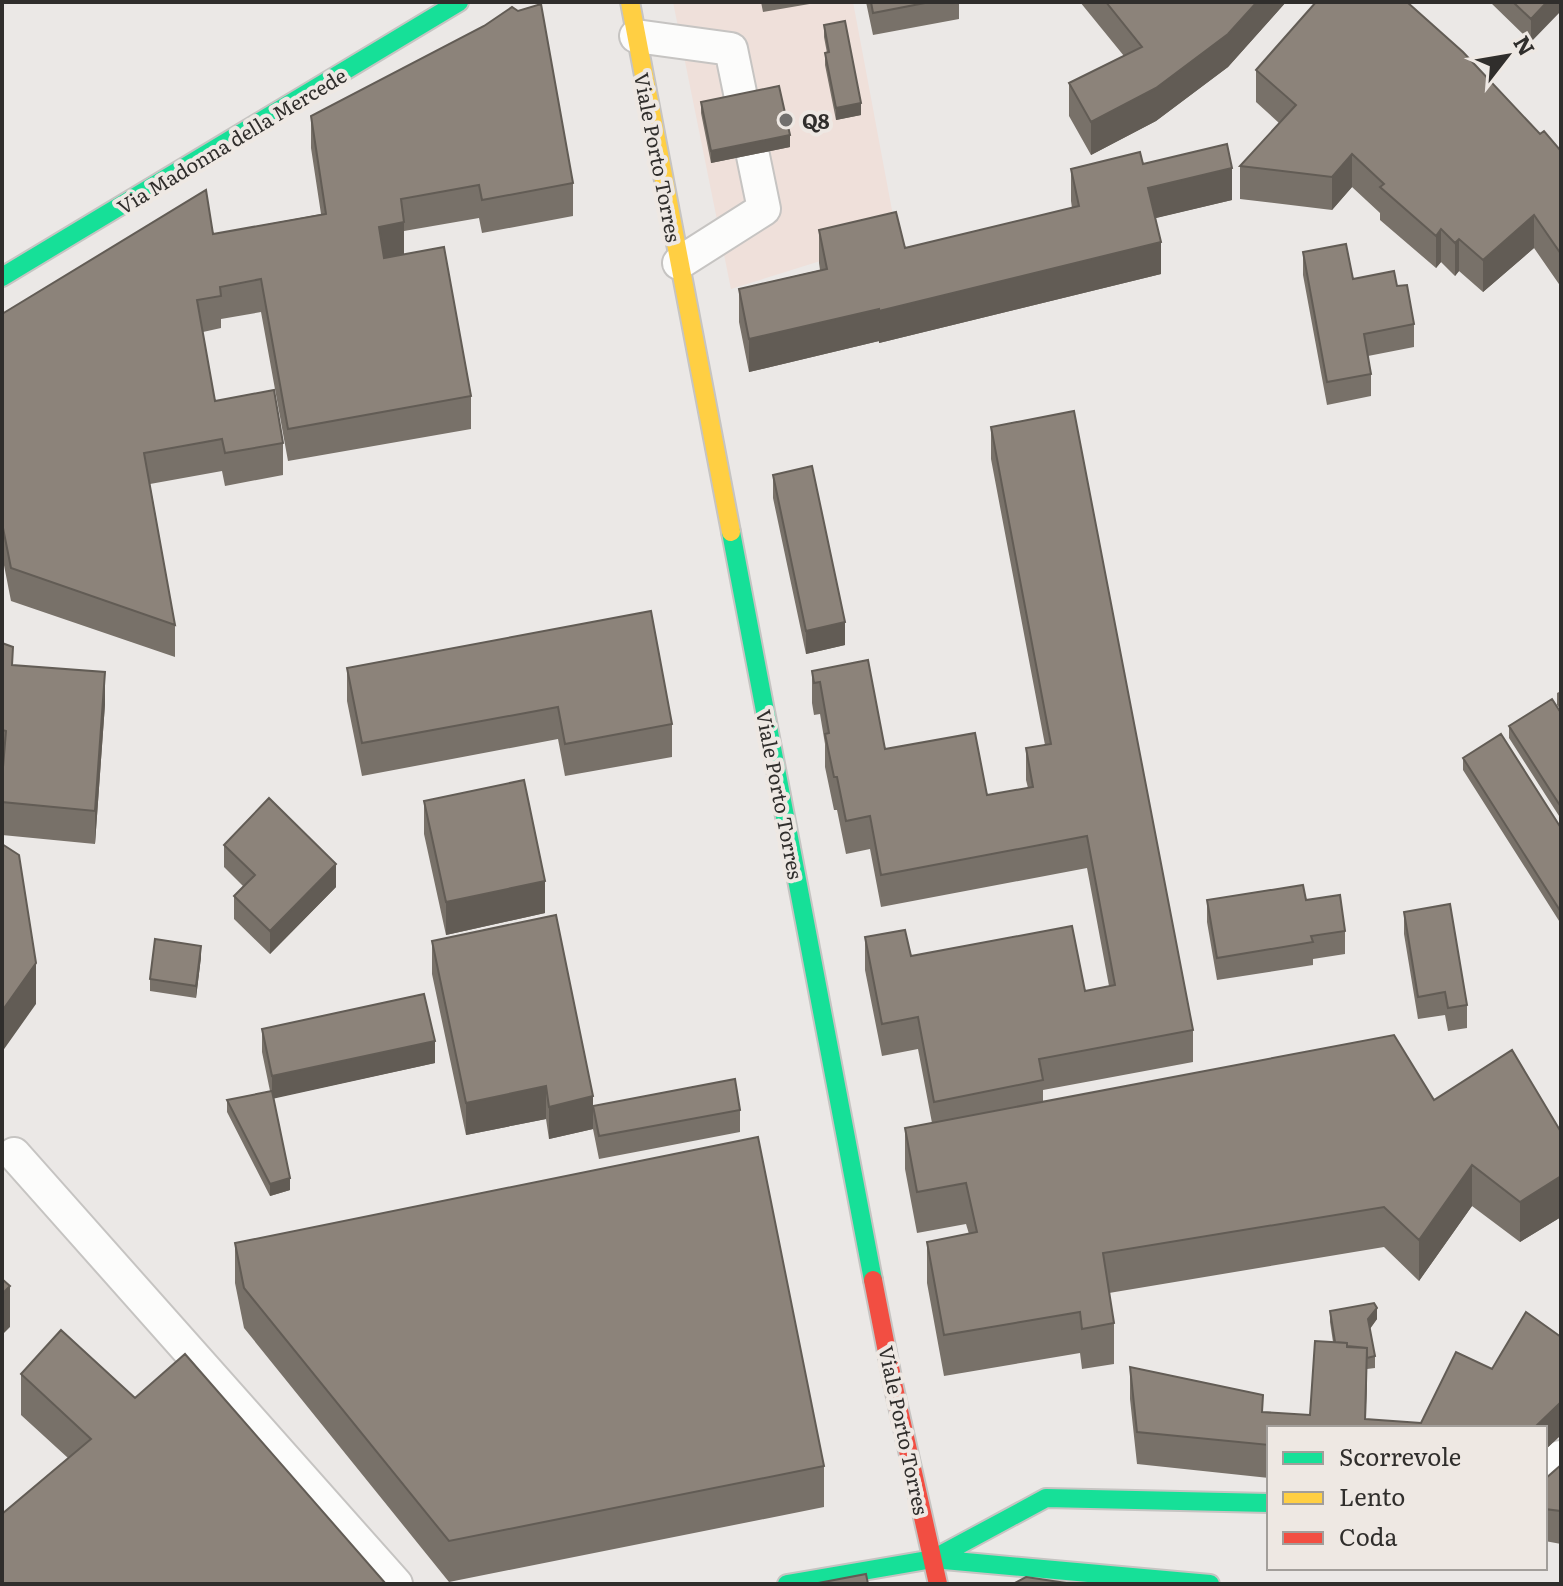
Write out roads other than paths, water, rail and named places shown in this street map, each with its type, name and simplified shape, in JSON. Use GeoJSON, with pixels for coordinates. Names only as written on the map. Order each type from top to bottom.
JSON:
{"type":"FeatureCollection","features":[{"type":"Feature","properties":{"kind":"main road","name":"Via Madonna della Mercede"},"geometry":{"type":"LineString","coordinates":[[2,277],[459,2]]}},
{"type":"Feature","properties":{"kind":"main road","name":"Viale Porto Torres"},"geometry":{"type":"LineString","coordinates":[[630,2],[894,1388],[938,1584]]}},
{"type":"Feature","properties":{"kind":"main road"},"geometry":{"type":"LineString","coordinates":[[933,1559],[1046,1498],[1267,1503]]}},
{"type":"Feature","properties":{"kind":"main road"},"geometry":{"type":"LineString","coordinates":[[787,1584],[933,1559],[1210,1584]]}},
{"type":"Feature","properties":{"kind":"street"},"geometry":{"type":"LineString","coordinates":[[1547,1478],[1561,1463]]}},
{"type":"Feature","properties":{"kind":"lane"},"geometry":{"type":"LineString","coordinates":[[636,36],[731,49],[764,209],[679,263]]}},
{"type":"Feature","properties":{"kind":"lane"},"geometry":{"type":"LineString","coordinates":[[14,1154],[396,1584]]}},
{"type":"Feature","properties":{"kind":"place","name":"Q8"},"geometry":{"type":"Point","coordinates":[786,120]}}]}
